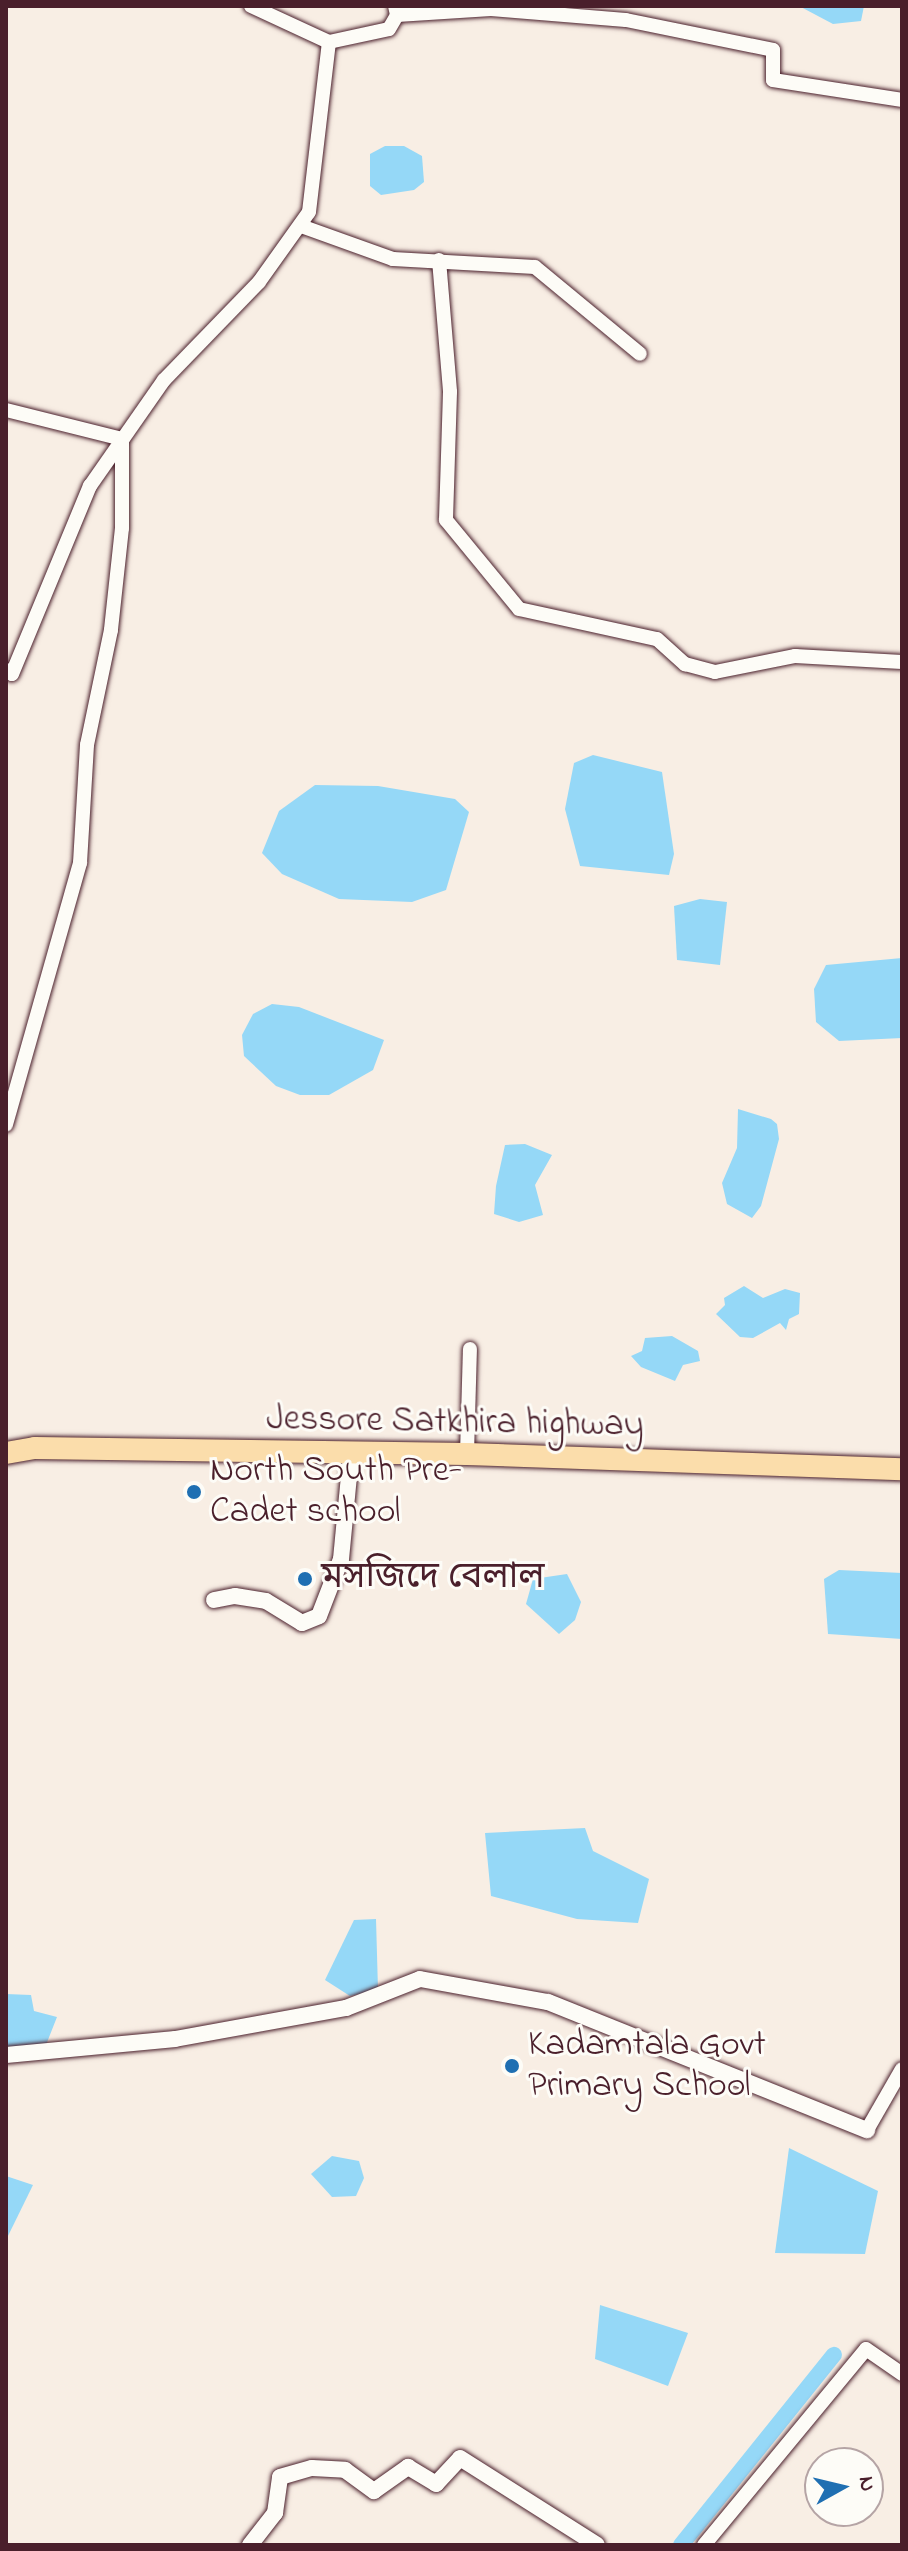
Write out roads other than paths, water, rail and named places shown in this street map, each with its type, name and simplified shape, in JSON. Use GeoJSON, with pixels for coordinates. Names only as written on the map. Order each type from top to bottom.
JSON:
{"type":"FeatureCollection","features":[{"type":"Feature","properties":{"kind":"highway","name":"Jessore Satkhira highway"},"geometry":{"type":"LineString","coordinates":[[6,1453],[35,1448],[351,1455],[467,1454],[902,1469]]}},
{"type":"Feature","properties":{"kind":"street"},"geometry":{"type":"LineString","coordinates":[[251,6],[329,42],[389,29],[396,11],[491,9],[626,20],[773,50],[773,80],[902,100]]}},
{"type":"Feature","properties":{"kind":"street"},"geometry":{"type":"LineString","coordinates":[[6,670],[12,674],[90,486],[164,380],[259,282],[309,212],[329,42]]}},
{"type":"Feature","properties":{"kind":"street"},"geometry":{"type":"LineString","coordinates":[[301,226],[393,259],[535,267],[640,354]]}},
{"type":"Feature","properties":{"kind":"street"},"geometry":{"type":"LineString","coordinates":[[439,260],[450,392],[446,520],[519,609],[657,639],[685,664],[715,672],[795,656],[902,662]]}},
{"type":"Feature","properties":{"kind":"street"},"geometry":{"type":"LineString","coordinates":[[6,410],[122,439]]}},
{"type":"Feature","properties":{"kind":"street"},"geometry":{"type":"LineString","coordinates":[[6,1125],[80,863],[87,745],[111,630],[122,528],[122,439]]}},
{"type":"Feature","properties":{"kind":"street"},"geometry":{"type":"LineString","coordinates":[[467,1454],[470,1349]]}},
{"type":"Feature","properties":{"kind":"street"},"geometry":{"type":"LineString","coordinates":[[214,1600],[235,1596],[266,1601],[302,1623],[319,1616],[341,1559],[351,1455]]}},
{"type":"Feature","properties":{"kind":"street"},"geometry":{"type":"LineString","coordinates":[[6,2055],[175,2039],[346,2008],[420,1979],[548,2002],[867,2130],[902,2069]]}},
{"type":"Feature","properties":{"kind":"street"},"geometry":{"type":"LineString","coordinates":[[704,2545],[866,2349],[902,2374]]}},
{"type":"Feature","properties":{"kind":"street"},"geometry":{"type":"LineString","coordinates":[[250,2545],[275,2513],[280,2477],[312,2468],[345,2470],[374,2491],[408,2467],[436,2484],[460,2458],[597,2545]]}},
{"type":"Feature","properties":{"kind":"water"},"geometry":{"type":"Polygon","coordinates":[[[799,6],[864,6],[861,21],[833,24],[799,6]]]}},
{"type":"Feature","properties":{"kind":"water"},"geometry":{"type":"Polygon","coordinates":[[[385,146],[404,146],[422,156],[424,182],[414,190],[381,195],[370,186],[370,154],[385,146]]]}},
{"type":"Feature","properties":{"kind":"water"},"geometry":{"type":"Polygon","coordinates":[[[593,755],[662,772],[674,854],[669,875],[580,866],[565,809],[574,763],[593,755]]]}},
{"type":"Feature","properties":{"kind":"water"},"geometry":{"type":"Polygon","coordinates":[[[315,785],[378,786],[455,799],[469,812],[446,890],[412,902],[339,899],[282,874],[262,853],[279,811],[315,785]]]}},
{"type":"Feature","properties":{"kind":"water"},"geometry":{"type":"Polygon","coordinates":[[[700,899],[727,902],[720,965],[677,960],[674,906],[700,899]]]}},
{"type":"Feature","properties":{"kind":"water"},"geometry":{"type":"Polygon","coordinates":[[[902,958],[902,1038],[839,1041],[816,1022],[814,989],[826,965],[902,958]]]}},
{"type":"Feature","properties":{"kind":"water"},"geometry":{"type":"Polygon","coordinates":[[[272,1004],[299,1007],[384,1040],[373,1070],[329,1095],[300,1095],[276,1086],[244,1056],[242,1035],[253,1014],[272,1004]]]}},
{"type":"Feature","properties":{"kind":"water"},"geometry":{"type":"Polygon","coordinates":[[[738,1109],[771,1119],[777,1124],[779,1139],[761,1206],[752,1218],[727,1204],[722,1183],[737,1148],[738,1109]]]}},
{"type":"Feature","properties":{"kind":"water"},"geometry":{"type":"Polygon","coordinates":[[[525,1144],[552,1155],[535,1185],[543,1215],[519,1222],[494,1214],[496,1186],[505,1145],[525,1144]]]}},
{"type":"Feature","properties":{"kind":"water"},"geometry":{"type":"Polygon","coordinates":[[[744,1286],[763,1298],[785,1289],[800,1293],[799,1314],[789,1319],[786,1330],[780,1323],[753,1338],[740,1337],[716,1314],[725,1305],[724,1298],[744,1286]]]}},
{"type":"Feature","properties":{"kind":"water"},"geometry":{"type":"Polygon","coordinates":[[[672,1336],[698,1351],[700,1361],[683,1365],[675,1381],[641,1367],[631,1356],[642,1351],[645,1338],[672,1336]]]}},
{"type":"Feature","properties":{"kind":"water"},"geometry":{"type":"Polygon","coordinates":[[[839,1570],[902,1573],[902,1639],[828,1634],[824,1579],[839,1570]]]}},
{"type":"Feature","properties":{"kind":"water"},"geometry":{"type":"Polygon","coordinates":[[[567,1574],[581,1602],[575,1620],[559,1634],[526,1604],[533,1579],[567,1574]]]}},
{"type":"Feature","properties":{"kind":"water"},"geometry":{"type":"Polygon","coordinates":[[[585,1828],[593,1851],[649,1879],[638,1923],[577,1919],[491,1896],[485,1833],[585,1828]]]}},
{"type":"Feature","properties":{"kind":"water"},"geometry":{"type":"Polygon","coordinates":[[[376,1919],[378,1990],[350,1996],[325,1980],[354,1920],[376,1919]]]}},
{"type":"Feature","properties":{"kind":"water"},"geometry":{"type":"Polygon","coordinates":[[[6,1994],[31,1995],[34,2011],[57,2017],[44,2050],[6,2051],[6,1994]]]}},
{"type":"Feature","properties":{"kind":"water"},"geometry":{"type":"Polygon","coordinates":[[[789,2148],[878,2191],[865,2254],[775,2253],[789,2148]]]}},
{"type":"Feature","properties":{"kind":"water"},"geometry":{"type":"Polygon","coordinates":[[[332,2156],[359,2161],[364,2178],[356,2196],[332,2197],[311,2174],[332,2156]]]}},
{"type":"Feature","properties":{"kind":"water"},"geometry":{"type":"Polygon","coordinates":[[[6,2176],[33,2185],[6,2240],[6,2176]]]}},
{"type":"Feature","properties":{"kind":"water"},"geometry":{"type":"Polygon","coordinates":[[[600,2305],[688,2333],[668,2386],[595,2359],[600,2305]]]}},
{"type":"Feature","properties":{"kind":"waterway"},"geometry":{"type":"LineString","coordinates":[[681,2545],[834,2355]]}},
{"type":"Feature","properties":{"kind":"place","name":"North South Pre- Cadet school"},"geometry":{"type":"Point","coordinates":[194,1492]}},
{"type":"Feature","properties":{"kind":"place","name":"মসজিদে বেলাল"},"geometry":{"type":"Point","coordinates":[305,1579]}},
{"type":"Feature","properties":{"kind":"place","name":"Kadamtala Govt Primary School"},"geometry":{"type":"Point","coordinates":[512,2066]}}]}
